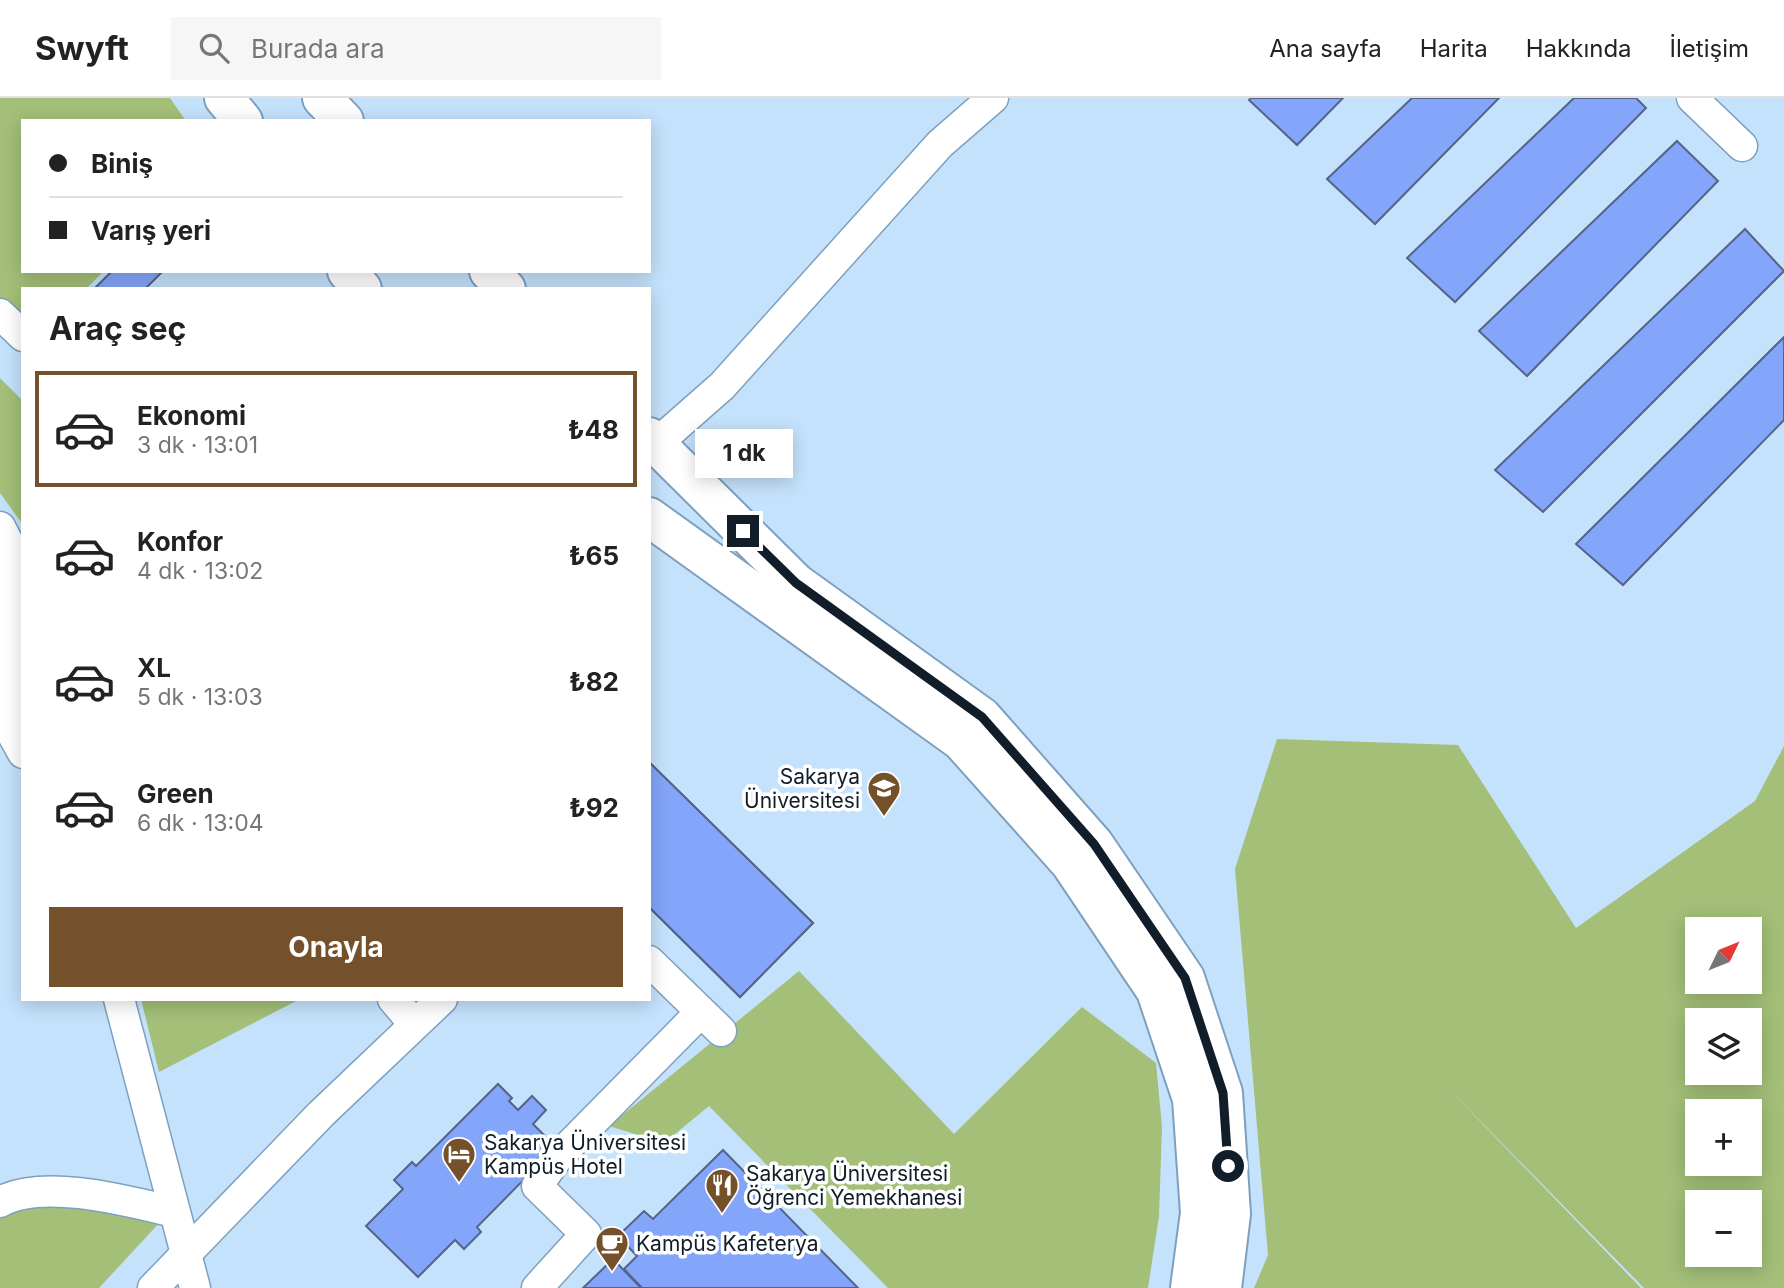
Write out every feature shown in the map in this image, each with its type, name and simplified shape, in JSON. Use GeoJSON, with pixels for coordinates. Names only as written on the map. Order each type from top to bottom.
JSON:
{"type":"FeatureCollection","features":[{"type":"Feature","properties":{"kind":"street"},"geometry":{"type":"LineString","coordinates":[[224,98],[241,119]]}},
{"type":"Feature","properties":{"kind":"street"},"geometry":{"type":"LineString","coordinates":[[322,98],[342,119]]}},
{"type":"Feature","properties":{"kind":"street"},"geometry":{"type":"LineString","coordinates":[[993,98],[940,144],[722,386],[653,441],[796,583],[982,717],[1094,844],[1185,978],[1223,1093],[1231,1214],[1222,1288]]}},
{"type":"Feature","properties":{"kind":"street"},"geometry":{"type":"LineString","coordinates":[[1692,98],[1742,146]]}},
{"type":"Feature","properties":{"kind":"street"},"geometry":{"type":"LineString","coordinates":[[349,273],[360,287]]}},
{"type":"Feature","properties":{"kind":"street"},"geometry":{"type":"LineString","coordinates":[[491,273],[504,287]]}},
{"type":"Feature","properties":{"kind":"street"},"geometry":{"type":"LineString","coordinates":[[0,313],[21,335]]}},
{"type":"Feature","properties":{"kind":"street"},"geometry":{"type":"LineString","coordinates":[[651,518],[961,741],[1070,863],[1157,991],[1192,1099],[1200,1213],[1190,1288]]}},
{"type":"Feature","properties":{"kind":"street"},"geometry":{"type":"LineString","coordinates":[[0,527],[11,548],[8,726],[21,749]]}},
{"type":"Feature","properties":{"kind":"street"},"geometry":{"type":"LineString","coordinates":[[537,1288],[586,1234],[537,1186],[558,1157],[711,1021],[651,963]]}},
{"type":"Feature","properties":{"kind":"street"},"geometry":{"type":"LineString","coordinates":[[120,1001],[195,1288]]}},
{"type":"Feature","properties":{"kind":"street"},"geometry":{"type":"LineString","coordinates":[[395,1001],[414,1024]]}},
{"type":"Feature","properties":{"kind":"street"},"geometry":{"type":"LineString","coordinates":[[153,1288],[440,1001]]}},
{"type":"Feature","properties":{"kind":"street"},"geometry":{"type":"LineString","coordinates":[[0,1202],[46,1191],[109,1197],[173,1212]]}},
{"type":"Feature","properties":{"kind":"green space"},"geometry":{"type":"Polygon","coordinates":[[[0,98],[170,98],[185,119],[21,119],[21,273],[102,273],[88,287],[21,287],[21,324],[0,304],[0,98]]]}},
{"type":"Feature","properties":{"kind":"green space"},"geometry":{"type":"Polygon","coordinates":[[[0,378],[21,399],[21,522],[0,493],[0,378]]]}},
{"type":"Feature","properties":{"kind":"green space"},"geometry":{"type":"Polygon","coordinates":[[[1277,739],[1458,745],[1576,928],[1755,801],[1784,746],[1784,1288],[1644,1288],[1443,1083],[1641,1288],[1254,1288],[1268,1255],[1235,869],[1277,739]]]}},
{"type":"Feature","properties":{"kind":"green space"},"geometry":{"type":"Polygon","coordinates":[[[799,971],[954,1134],[1082,1007],[1156,1063],[1162,1127],[1159,1216],[1148,1288],[888,1288],[709,1106],[664,1143],[609,1126],[799,971]]]}},
{"type":"Feature","properties":{"kind":"green space"},"geometry":{"type":"Polygon","coordinates":[[[141,1001],[296,1001],[159,1072],[141,1001]]]}},
{"type":"Feature","properties":{"kind":"green space"},"geometry":{"type":"Polygon","coordinates":[[[41,1202],[161,1221],[99,1288],[0,1288],[0,1216],[41,1202]]]}},
{"type":"Feature","properties":{"kind":"building"},"geometry":{"type":"Polygon","coordinates":[[[1343,98],[1297,145],[1249,100],[1343,98]]]}},
{"type":"Feature","properties":{"kind":"building"},"geometry":{"type":"Polygon","coordinates":[[[1412,98],[1499,98],[1375,224],[1327,179],[1412,98]]]}},
{"type":"Feature","properties":{"kind":"building"},"geometry":{"type":"Polygon","coordinates":[[[1574,98],[1636,98],[1646,108],[1455,302],[1407,258],[1574,98]]]}},
{"type":"Feature","properties":{"kind":"building"},"geometry":{"type":"Polygon","coordinates":[[[1677,141],[1718,181],[1527,376],[1479,331],[1677,141]]]}},
{"type":"Feature","properties":{"kind":"building"},"geometry":{"type":"Polygon","coordinates":[[[1745,229],[1784,271],[1543,512],[1495,470],[1745,229]]]}},
{"type":"Feature","properties":{"kind":"building"},"geometry":{"type":"Polygon","coordinates":[[[110,273],[161,273],[147,287],[96,287],[110,273]]]}},
{"type":"Feature","properties":{"kind":"building"},"geometry":{"type":"Polygon","coordinates":[[[1784,337],[1784,420],[1623,585],[1576,544],[1784,337]]]}},
{"type":"Feature","properties":{"kind":"building"},"geometry":{"type":"Polygon","coordinates":[[[651,764],[813,923],[740,997],[651,909],[651,764]]]}},
{"type":"Feature","properties":{"kind":"building"},"geometry":{"type":"Polygon","coordinates":[[[651,764],[813,923],[740,997],[651,909],[651,764]]]}},
{"type":"Feature","properties":{"kind":"building","name":"Sakarya Üniversitesi Kampüs Hotel"},"geometry":{"type":"Polygon","coordinates":[[[498,1084],[512,1098],[509,1101],[518,1110],[532,1096],[546,1110],[533,1124],[556,1147],[477,1227],[481,1232],[464,1249],[455,1240],[418,1277],[366,1226],[403,1189],[394,1180],[412,1162],[416,1166],[498,1084]]]}},
{"type":"Feature","properties":{"kind":"building","name":"Sakarya Üniversitesi Öğrenci Yemekhanesi"},"geometry":{"type":"Polygon","coordinates":[[[723,1150],[858,1288],[642,1288],[624,1269],[637,1256],[618,1236],[644,1211],[653,1219],[723,1150]]]}},
{"type":"Feature","properties":{"kind":"building","name":"Kampüs Kafeterya"},"geometry":{"type":"Polygon","coordinates":[[[613,1259],[641,1288],[583,1288],[613,1259]]]}},
{"type":"Feature","properties":{"kind":"place","name":"Sakarya Üniversitesi"},"geometry":{"type":"Point","coordinates":[884,818]}},
{"type":"Feature","properties":{"kind":"place","name":"Sakarya Üniversitesi Kampüs Hotel"},"geometry":{"type":"Point","coordinates":[459,1184]}},
{"type":"Feature","properties":{"kind":"place","name":"Sakarya Üniversitesi Öğrenci Yemekhanesi"},"geometry":{"type":"Point","coordinates":[722,1215]}},
{"type":"Feature","properties":{"kind":"place","name":"Kampüs Kafeterya"},"geometry":{"type":"Point","coordinates":[612,1273]}},
{"type":"Feature","properties":{"kind":"route"},"geometry":{"type":"LineString","coordinates":[[743,531],[796,583],[982,717],[1094,844],[1185,978],[1223,1093],[1228,1166]]}}]}
